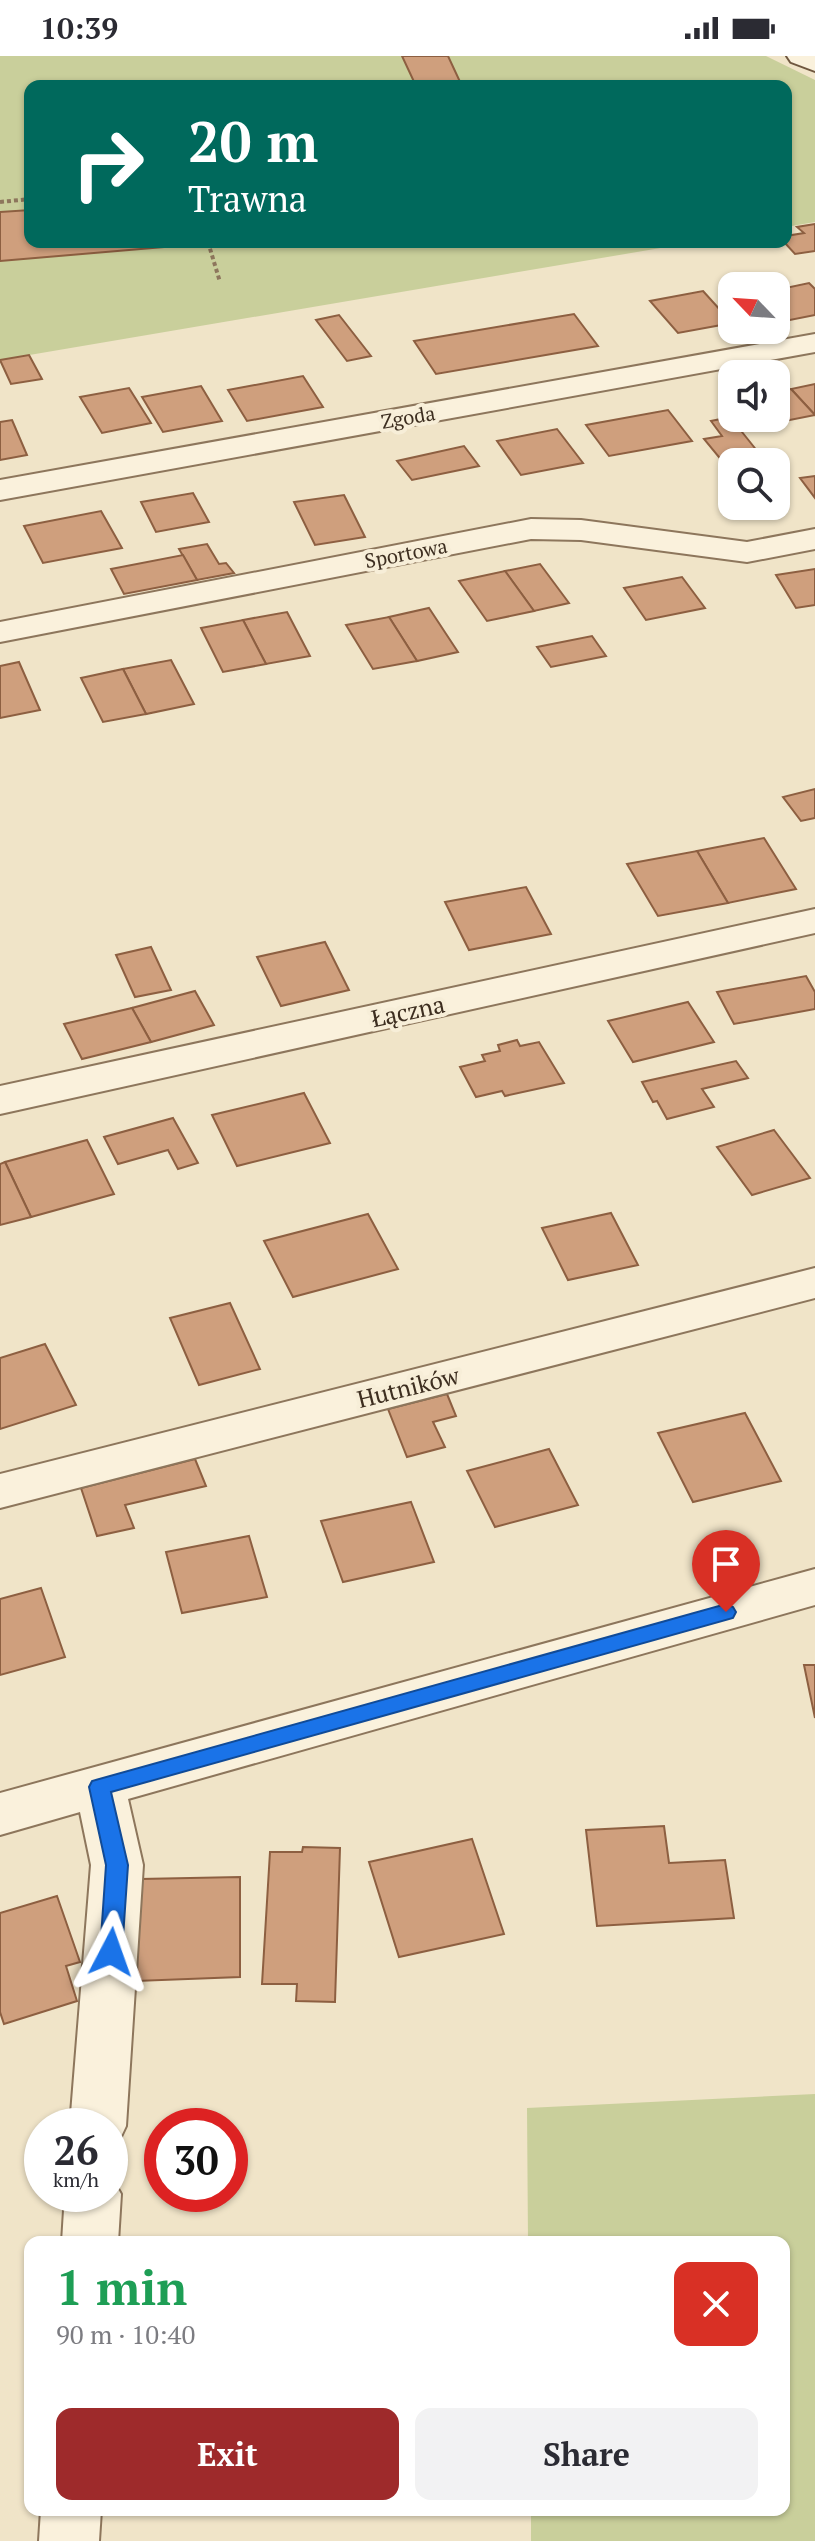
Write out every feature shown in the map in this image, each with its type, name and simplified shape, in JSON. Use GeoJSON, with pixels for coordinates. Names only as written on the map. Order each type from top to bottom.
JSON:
{"type":"FeatureCollection","features":[{"type":"Feature","properties":{"kind":"street"},"geometry":{"type":"LineString","coordinates":[[801,56],[815,63]]}},
{"type":"Feature","properties":{"kind":"street","name":"Zgoda"},"geometry":{"type":"LineString","coordinates":[[0,490],[815,343]]}},
{"type":"Feature","properties":{"kind":"street","name":"Sportowa"},"geometry":{"type":"LineString","coordinates":[[0,632],[531,529],[581,530],[747,552],[815,539]]}},
{"type":"Feature","properties":{"kind":"street","name":"Łączna"},"geometry":{"type":"LineString","coordinates":[[0,1100],[815,921]]}},
{"type":"Feature","properties":{"kind":"street","name":"Hutników"},"geometry":{"type":"LineString","coordinates":[[0,1491],[815,1283]]}},
{"type":"Feature","properties":{"kind":"street"},"geometry":{"type":"LineString","coordinates":[[0,1814],[815,1587]]}},
{"type":"Feature","properties":{"kind":"street"},"geometry":{"type":"LineString","coordinates":[[99,2108],[117,1865],[100,1787]]}},
{"type":"Feature","properties":{"kind":"street"},"geometry":{"type":"LineString","coordinates":[[90,2236],[92,2212]]}},
{"type":"Feature","properties":{"kind":"street"},"geometry":{"type":"LineString","coordinates":[[69,2541],[71,2516]]}},
{"type":"Feature","properties":{"kind":"path"},"geometry":{"type":"LineString","coordinates":[[0,202],[24,200]]}},
{"type":"Feature","properties":{"kind":"path"},"geometry":{"type":"LineString","coordinates":[[210,248],[220,282]]}},
{"type":"Feature","properties":{"kind":"green space"},"geometry":{"type":"Polygon","coordinates":[[[0,56],[766,56],[815,80],[815,222],[792,226],[792,80],[24,80],[24,248],[661,248],[0,360],[0,56]]]}},
{"type":"Feature","properties":{"kind":"green space"},"geometry":{"type":"Polygon","coordinates":[[[815,2094],[815,2541],[531,2541],[531,2516],[790,2516],[790,2236],[528,2236],[527,2108],[815,2094]]]}},
{"type":"Feature","properties":{"kind":"building"},"geometry":{"type":"Polygon","coordinates":[[[402,56],[448,56],[459,80],[413,80],[402,56]]]}},
{"type":"Feature","properties":{"kind":"building"},"geometry":{"type":"Polygon","coordinates":[[[24,210],[24,248],[153,248],[0,261],[0,212],[24,210]]]}},
{"type":"Feature","properties":{"kind":"building"},"geometry":{"type":"Polygon","coordinates":[[[815,224],[815,251],[795,254],[790,248],[792,248],[792,235],[804,233],[797,227],[815,224]]]}},
{"type":"Feature","properties":{"kind":"building"},"geometry":{"type":"Polygon","coordinates":[[[809,283],[815,289],[815,315],[790,320],[790,287],[809,283]]]}},
{"type":"Feature","properties":{"kind":"building"},"geometry":{"type":"Polygon","coordinates":[[[703,291],[718,308],[718,326],[678,333],[650,301],[703,291]]]}},
{"type":"Feature","properties":{"kind":"building"},"geometry":{"type":"Polygon","coordinates":[[[574,314],[598,346],[436,374],[414,341],[574,314]]]}},
{"type":"Feature","properties":{"kind":"building"},"geometry":{"type":"Polygon","coordinates":[[[339,315],[371,356],[347,361],[316,320],[339,315]]]}},
{"type":"Feature","properties":{"kind":"building"},"geometry":{"type":"Polygon","coordinates":[[[29,355],[42,379],[11,384],[0,360],[29,355]]]}},
{"type":"Feature","properties":{"kind":"building"},"geometry":{"type":"Polygon","coordinates":[[[303,376],[323,407],[247,421],[228,390],[303,376]]]}},
{"type":"Feature","properties":{"kind":"building"},"geometry":{"type":"Polygon","coordinates":[[[815,384],[815,415],[791,389],[815,384]]]}},
{"type":"Feature","properties":{"kind":"building"},"geometry":{"type":"Polygon","coordinates":[[[201,386],[222,421],[163,432],[142,397],[201,386]]]}},
{"type":"Feature","properties":{"kind":"building"},"geometry":{"type":"Polygon","coordinates":[[[129,388],[151,423],[102,433],[80,397],[129,388]]]}},
{"type":"Feature","properties":{"kind":"building"},"geometry":{"type":"Polygon","coordinates":[[[791,389],[815,415],[790,420],[791,389]]]}},
{"type":"Feature","properties":{"kind":"building"},"geometry":{"type":"Polygon","coordinates":[[[668,410],[692,441],[609,456],[586,425],[668,410]]]}},
{"type":"Feature","properties":{"kind":"building"},"geometry":{"type":"Polygon","coordinates":[[[12,420],[27,455],[0,460],[0,422],[12,420]]]}},
{"type":"Feature","properties":{"kind":"building"},"geometry":{"type":"Polygon","coordinates":[[[557,429],[583,463],[521,475],[497,441],[557,429]]]}},
{"type":"Feature","properties":{"kind":"building"},"geometry":{"type":"Polygon","coordinates":[[[719,432],[742,432],[755,448],[718,448],[718,456],[704,439],[722,436],[719,432]]]}},
{"type":"Feature","properties":{"kind":"building"},"geometry":{"type":"Polygon","coordinates":[[[464,446],[479,466],[412,480],[397,461],[464,446]]]}},
{"type":"Feature","properties":{"kind":"building"},"geometry":{"type":"Polygon","coordinates":[[[815,476],[815,498],[800,478],[815,476]]]}},
{"type":"Feature","properties":{"kind":"building"},"geometry":{"type":"Polygon","coordinates":[[[193,493],[209,522],[156,532],[141,502],[193,493]]]}},
{"type":"Feature","properties":{"kind":"building"},"geometry":{"type":"Polygon","coordinates":[[[344,495],[365,537],[315,545],[294,502],[344,495]]]}},
{"type":"Feature","properties":{"kind":"building"},"geometry":{"type":"Polygon","coordinates":[[[101,511],[122,548],[43,563],[24,526],[101,511]]]}},
{"type":"Feature","properties":{"kind":"building"},"geometry":{"type":"Polygon","coordinates":[[[207,544],[219,564],[226,563],[234,573],[197,580],[179,549],[207,544]]]}},
{"type":"Feature","properties":{"kind":"building"},"geometry":{"type":"Polygon","coordinates":[[[183,555],[197,580],[124,594],[111,569],[183,555]]]}},
{"type":"Feature","properties":{"kind":"building"},"geometry":{"type":"Polygon","coordinates":[[[540,564],[569,603],[534,611],[505,571],[540,564]]]}},
{"type":"Feature","properties":{"kind":"building"},"geometry":{"type":"Polygon","coordinates":[[[815,569],[815,605],[796,608],[776,575],[815,569]]]}},
{"type":"Feature","properties":{"kind":"building"},"geometry":{"type":"Polygon","coordinates":[[[505,571],[534,611],[487,621],[459,581],[505,571]]]}},
{"type":"Feature","properties":{"kind":"building"},"geometry":{"type":"Polygon","coordinates":[[[682,577],[705,608],[646,620],[624,588],[682,577]]]}},
{"type":"Feature","properties":{"kind":"building"},"geometry":{"type":"Polygon","coordinates":[[[429,608],[458,652],[417,661],[389,617],[429,608]]]}},
{"type":"Feature","properties":{"kind":"building"},"geometry":{"type":"Polygon","coordinates":[[[287,612],[310,656],[266,664],[243,620],[287,612]]]}},
{"type":"Feature","properties":{"kind":"building"},"geometry":{"type":"Polygon","coordinates":[[[389,617],[417,661],[373,669],[346,625],[389,617]]]}},
{"type":"Feature","properties":{"kind":"building"},"geometry":{"type":"Polygon","coordinates":[[[243,620],[266,664],[223,672],[201,628],[243,620]]]}},
{"type":"Feature","properties":{"kind":"building"},"geometry":{"type":"Polygon","coordinates":[[[592,636],[606,656],[551,667],[537,647],[592,636]]]}},
{"type":"Feature","properties":{"kind":"building"},"geometry":{"type":"Polygon","coordinates":[[[171,660],[194,704],[146,714],[123,669],[171,660]]]}},
{"type":"Feature","properties":{"kind":"building"},"geometry":{"type":"Polygon","coordinates":[[[19,662],[40,710],[0,718],[0,666],[19,662]]]}},
{"type":"Feature","properties":{"kind":"building"},"geometry":{"type":"Polygon","coordinates":[[[123,669],[146,714],[103,722],[81,678],[123,669]]]}},
{"type":"Feature","properties":{"kind":"building"},"geometry":{"type":"Polygon","coordinates":[[[815,789],[815,818],[801,821],[783,797],[815,789]]]}},
{"type":"Feature","properties":{"kind":"building"},"geometry":{"type":"Polygon","coordinates":[[[764,838],[796,889],[728,903],[697,851],[764,838]]]}},
{"type":"Feature","properties":{"kind":"building"},"geometry":{"type":"Polygon","coordinates":[[[697,851],[728,903],[658,916],[627,864],[697,851]]]}},
{"type":"Feature","properties":{"kind":"building"},"geometry":{"type":"Polygon","coordinates":[[[526,887],[551,934],[469,950],[445,902],[526,887]]]}},
{"type":"Feature","properties":{"kind":"building"},"geometry":{"type":"Polygon","coordinates":[[[325,942],[349,990],[281,1006],[257,957],[325,942]]]}},
{"type":"Feature","properties":{"kind":"building"},"geometry":{"type":"Polygon","coordinates":[[[151,947],[171,990],[135,997],[116,955],[151,947]]]}},
{"type":"Feature","properties":{"kind":"building"},"geometry":{"type":"Polygon","coordinates":[[[806,976],[815,992],[815,1009],[734,1024],[717,992],[806,976]]]}},
{"type":"Feature","properties":{"kind":"building"},"geometry":{"type":"Polygon","coordinates":[[[195,991],[214,1025],[151,1042],[132,1008],[195,991]]]}},
{"type":"Feature","properties":{"kind":"building"},"geometry":{"type":"Polygon","coordinates":[[[688,1002],[714,1042],[633,1062],[608,1021],[688,1002]]]}},
{"type":"Feature","properties":{"kind":"building"},"geometry":{"type":"Polygon","coordinates":[[[132,1008],[151,1042],[82,1059],[64,1024],[132,1008]]]}},
{"type":"Feature","properties":{"kind":"building"},"geometry":{"type":"Polygon","coordinates":[[[517,1040],[520,1046],[539,1042],[564,1083],[505,1096],[502,1091],[476,1097],[460,1067],[485,1061],[482,1055],[500,1051],[498,1045],[517,1040]]]}},
{"type":"Feature","properties":{"kind":"building"},"geometry":{"type":"Polygon","coordinates":[[[736,1061],[748,1078],[702,1089],[714,1107],[667,1119],[642,1082],[736,1061]]]}},
{"type":"Feature","properties":{"kind":"building"},"geometry":{"type":"Polygon","coordinates":[[[304,1093],[330,1143],[237,1166],[212,1115],[304,1093]]]}},
{"type":"Feature","properties":{"kind":"building"},"geometry":{"type":"Polygon","coordinates":[[[173,1118],[198,1163],[178,1169],[168,1150],[118,1164],[104,1137],[173,1118]]]}},
{"type":"Feature","properties":{"kind":"building"},"geometry":{"type":"Polygon","coordinates":[[[774,1130],[810,1178],[752,1195],[717,1147],[774,1130]]]}},
{"type":"Feature","properties":{"kind":"building"},"geometry":{"type":"Polygon","coordinates":[[[87,1140],[114,1194],[31,1217],[5,1162],[87,1140]]]}},
{"type":"Feature","properties":{"kind":"building"},"geometry":{"type":"Polygon","coordinates":[[[5,1162],[31,1217],[0,1225],[0,1164],[5,1162]]]}},
{"type":"Feature","properties":{"kind":"building"},"geometry":{"type":"Polygon","coordinates":[[[611,1213],[638,1265],[568,1280],[542,1228],[611,1213]]]}},
{"type":"Feature","properties":{"kind":"building"},"geometry":{"type":"Polygon","coordinates":[[[368,1214],[398,1269],[293,1297],[264,1241],[368,1214]]]}},
{"type":"Feature","properties":{"kind":"building"},"geometry":{"type":"Polygon","coordinates":[[[230,1303],[260,1369],[199,1385],[170,1318],[230,1303]]]}},
{"type":"Feature","properties":{"kind":"building"},"geometry":{"type":"Polygon","coordinates":[[[45,1344],[76,1405],[0,1429],[0,1358],[45,1344]]]}},
{"type":"Feature","properties":{"kind":"building"},"geometry":{"type":"Polygon","coordinates":[[[447,1394],[456,1416],[433,1422],[445,1447],[407,1457],[388,1409],[447,1394]]]}},
{"type":"Feature","properties":{"kind":"building"},"geometry":{"type":"Polygon","coordinates":[[[745,1413],[781,1481],[693,1502],[658,1433],[745,1413]]]}},
{"type":"Feature","properties":{"kind":"building"},"geometry":{"type":"Polygon","coordinates":[[[549,1449],[578,1505],[495,1527],[467,1471],[549,1449]]]}},
{"type":"Feature","properties":{"kind":"building"},"geometry":{"type":"Polygon","coordinates":[[[195,1459],[206,1486],[125,1505],[134,1528],[97,1536],[81,1488],[195,1459]]]}},
{"type":"Feature","properties":{"kind":"building"},"geometry":{"type":"Polygon","coordinates":[[[411,1502],[434,1562],[343,1582],[321,1521],[411,1502]]]}},
{"type":"Feature","properties":{"kind":"building"},"geometry":{"type":"Polygon","coordinates":[[[249,1536],[267,1597],[182,1613],[166,1552],[249,1536]]]}},
{"type":"Feature","properties":{"kind":"building"},"geometry":{"type":"Polygon","coordinates":[[[41,1588],[65,1657],[0,1675],[0,1599],[41,1588]]]}},
{"type":"Feature","properties":{"kind":"building"},"geometry":{"type":"Polygon","coordinates":[[[804,1665],[815,1665],[815,1718],[804,1665]]]}},
{"type":"Feature","properties":{"kind":"building"},"geometry":{"type":"Polygon","coordinates":[[[664,1826],[669,1863],[725,1860],[734,1918],[597,1926],[586,1830],[664,1826]]]}},
{"type":"Feature","properties":{"kind":"building"},"geometry":{"type":"Polygon","coordinates":[[[472,1839],[504,1934],[399,1957],[369,1862],[472,1839]]]}},
{"type":"Feature","properties":{"kind":"building"},"geometry":{"type":"Polygon","coordinates":[[[303,1847],[340,1848],[335,2002],[296,2001],[297,1984],[262,1984],[270,1852],[302,1852],[303,1847]]]}},
{"type":"Feature","properties":{"kind":"building"},"geometry":{"type":"Polygon","coordinates":[[[240,1877],[240,1977],[136,1981],[140,1879],[240,1877]]]}},
{"type":"Feature","properties":{"kind":"building"},"geometry":{"type":"Polygon","coordinates":[[[57,1896],[80,1962],[66,1966],[77,2001],[4,2024],[0,2012],[0,1913],[57,1896]]]}},
{"type":"Feature","properties":{"kind":"route"},"geometry":{"type":"LineString","coordinates":[[111,1952],[117,1865],[100,1787],[726,1612]]}}]}
